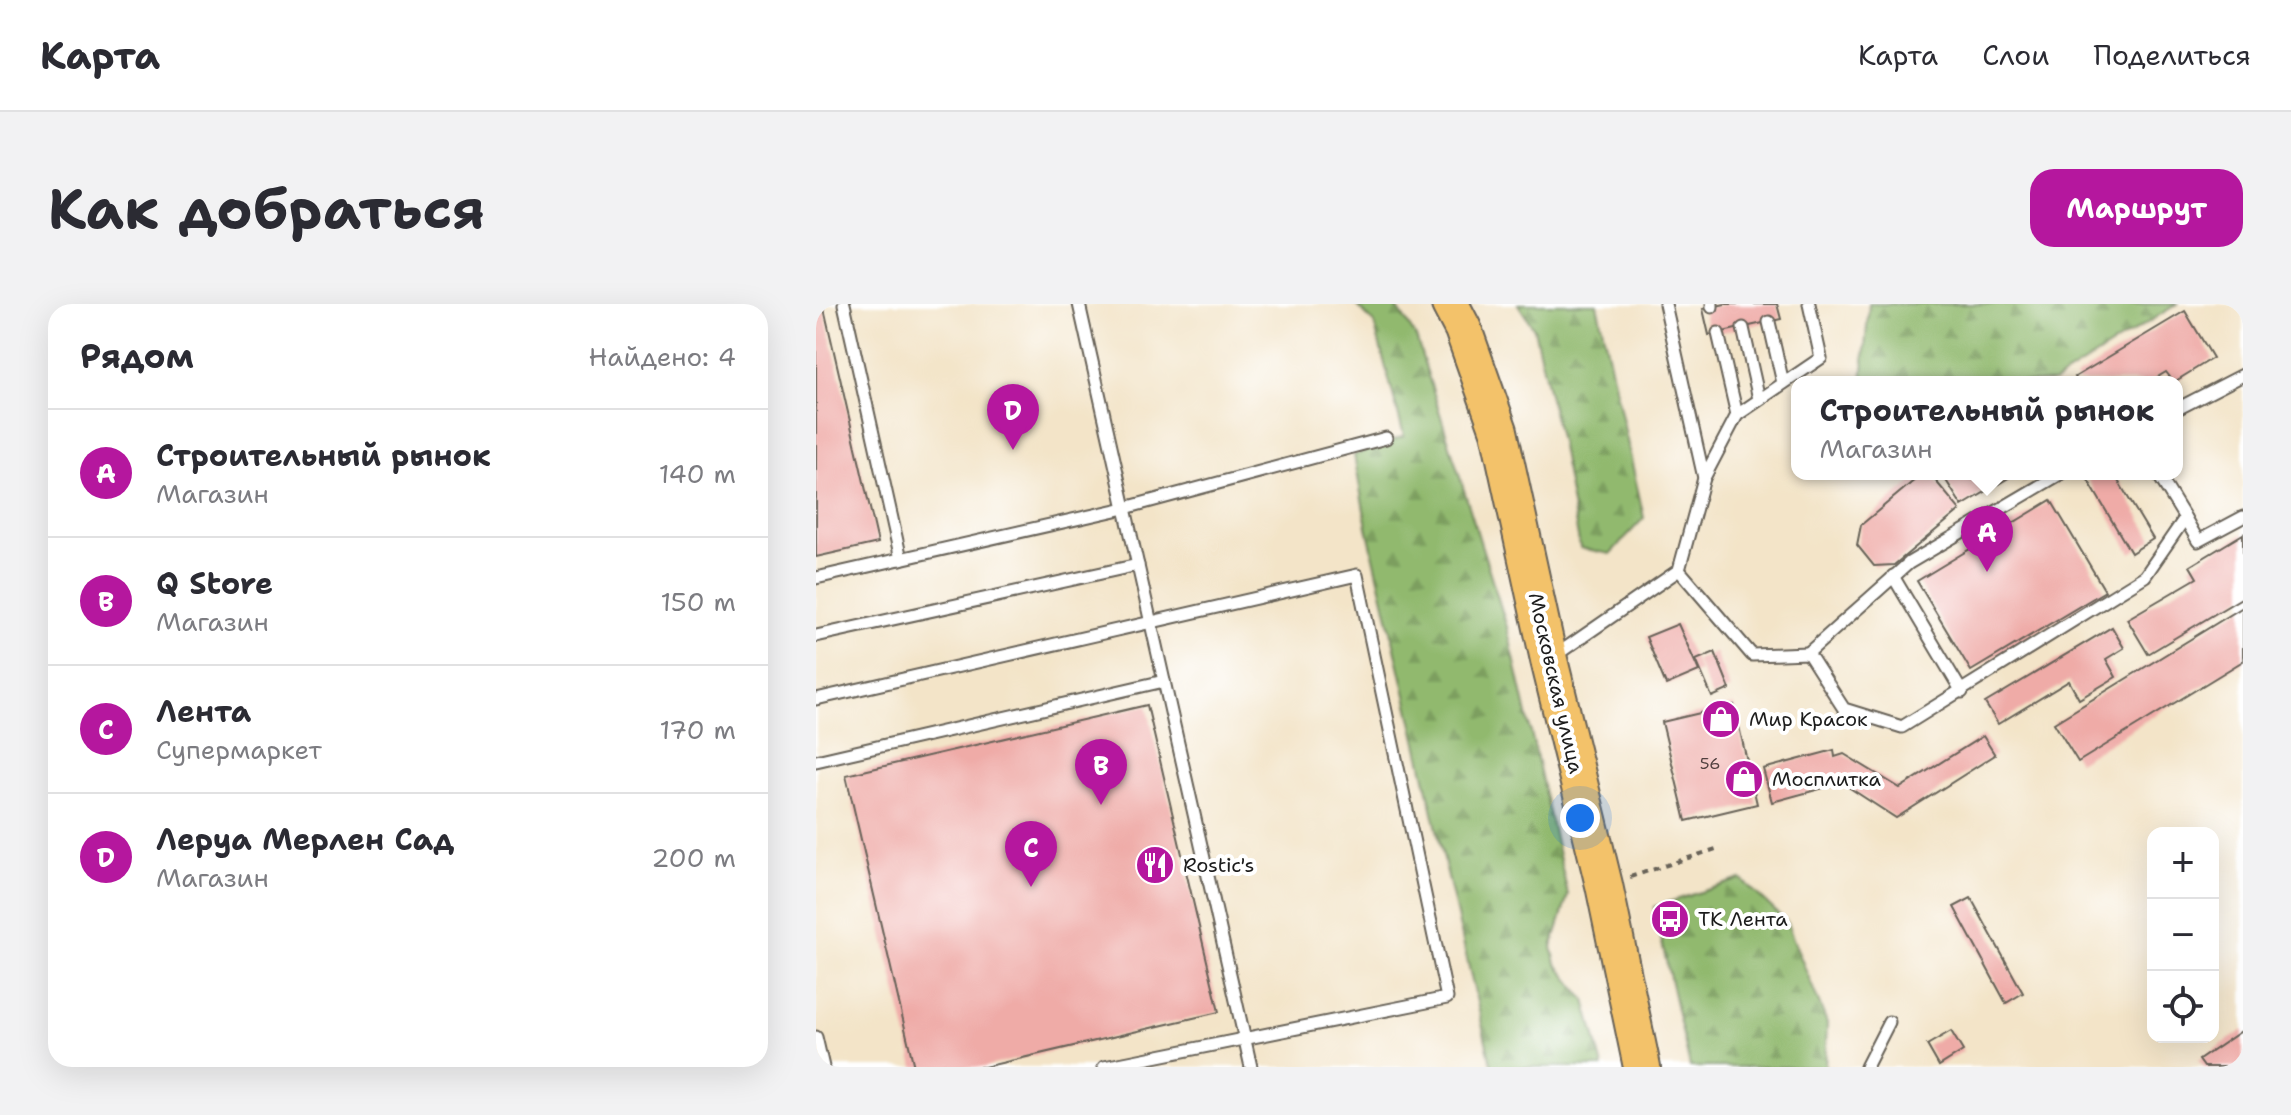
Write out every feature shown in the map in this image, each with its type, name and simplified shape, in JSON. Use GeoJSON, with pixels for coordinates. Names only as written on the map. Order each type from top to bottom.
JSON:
{"type":"FeatureCollection","features":[{"type":"Feature","properties":{"kind":"main road","name":"Московская улица"},"geometry":{"type":"LineString","coordinates":[[1450,304],[1463,329],[1499,431],[1549,660],[1604,885],[1642,1067]]}},
{"type":"Feature","properties":{"kind":"lane"},"geometry":{"type":"LineString","coordinates":[[844,304],[901,559]]}},
{"type":"Feature","properties":{"kind":"lane"},"geometry":{"type":"LineString","coordinates":[[1079,304],[1251,1067]]}},
{"type":"Feature","properties":{"kind":"lane"},"geometry":{"type":"LineString","coordinates":[[1665,304],[1704,478]]}},
{"type":"Feature","properties":{"kind":"lane"},"geometry":{"type":"LineString","coordinates":[[1794,376],[1821,358],[1809,304]]}},
{"type":"Feature","properties":{"kind":"lane"},"geometry":{"type":"LineString","coordinates":[[1769,322],[1783,383]]}},
{"type":"Feature","properties":{"kind":"lane"},"geometry":{"type":"LineString","coordinates":[[1743,328],[1759,399]]}},
{"type":"Feature","properties":{"kind":"lane"},"geometry":{"type":"LineString","coordinates":[[1718,333],[1737,415]]}},
{"type":"Feature","properties":{"kind":"lane"},"geometry":{"type":"LineString","coordinates":[[2183,406],[2243,375]]}},
{"type":"Feature","properties":{"kind":"lane"},"geometry":{"type":"LineString","coordinates":[[1549,660],[1679,570],[1704,478],[1737,415],[1791,378]]}},
{"type":"Feature","properties":{"kind":"lane"},"geometry":{"type":"LineString","coordinates":[[816,578],[1125,508],[1386,438]]}},
{"type":"Feature","properties":{"kind":"lane"},"geometry":{"type":"LineString","coordinates":[[1679,570],[1752,655],[1808,653],[1909,563],[2050,480]]}},
{"type":"Feature","properties":{"kind":"lane"},"geometry":{"type":"LineString","coordinates":[[2162,480],[2198,541],[2243,517]]}},
{"type":"Feature","properties":{"kind":"lane"},"geometry":{"type":"LineString","coordinates":[[1808,653],[1844,709],[1902,727],[2145,576],[2185,518]]}},
{"type":"Feature","properties":{"kind":"lane"},"geometry":{"type":"LineString","coordinates":[[816,636],[1138,565]]}},
{"type":"Feature","properties":{"kind":"lane"},"geometry":{"type":"LineString","coordinates":[[816,699],[1357,575],[1447,998],[1104,1067]]}},
{"type":"Feature","properties":{"kind":"lane"},"geometry":{"type":"LineString","coordinates":[[1893,576],[1962,692]]}},
{"type":"Feature","properties":{"kind":"lane"},"geometry":{"type":"LineString","coordinates":[[816,761],[1164,681]]}},
{"type":"Feature","properties":{"kind":"lane"},"geometry":{"type":"LineString","coordinates":[[1866,1067],[1889,1022]]}},
{"type":"Feature","properties":{"kind":"lane"},"geometry":{"type":"LineString","coordinates":[[816,1037],[823,1067]]}},
{"type":"Feature","properties":{"kind":"path"},"geometry":{"type":"LineString","coordinates":[[1604,885],[1719,848]]}},
{"type":"Feature","properties":{"kind":"green space"},"geometry":{"type":"Polygon","coordinates":[[[1355,304],[1395,304],[1416,337],[1507,627],[1568,895],[1552,947],[1556,963],[1585,1000],[1603,1067],[1492,1067],[1367,527],[1354,455],[1404,436],[1374,323],[1355,304]]]}},
{"type":"Feature","properties":{"kind":"green space"},"geometry":{"type":"Polygon","coordinates":[[[1518,304],[1597,304],[1644,518],[1610,554],[1580,548],[1534,329],[1518,304]]]}},
{"type":"Feature","properties":{"kind":"green space"},"geometry":{"type":"Polygon","coordinates":[[[1869,304],[2177,304],[2063,376],[1863,376],[1869,304]]]}},
{"type":"Feature","properties":{"kind":"green space"},"geometry":{"type":"Polygon","coordinates":[[[1741,879],[1786,921],[1827,1023],[1825,1067],[1690,1067],[1654,907],[1741,879]]]}},
{"type":"Feature","properties":{"kind":"building"},"geometry":{"type":"Polygon","coordinates":[[[816,304],[823,304],[878,543],[816,557],[816,304]]]}},
{"type":"Feature","properties":{"kind":"building"},"geometry":{"type":"Polygon","coordinates":[[[1725,304],[1777,304],[1781,319],[1709,335],[1703,309],[1725,304]]]}},
{"type":"Feature","properties":{"kind":"building"},"geometry":{"type":"Polygon","coordinates":[[[2185,311],[2213,358],[2183,376],[2169,376],[2166,372],[2159,376],[2077,376],[2185,311]]]}},
{"type":"Feature","properties":{"kind":"building"},"geometry":{"type":"Polygon","coordinates":[[[1915,480],[1935,480],[1960,510],[1894,565],[1874,566],[1857,545],[1861,525],[1915,480]]]}},
{"type":"Feature","properties":{"kind":"building"},"geometry":{"type":"Polygon","coordinates":[[[1946,480],[2005,480],[1962,506],[1946,480]]]}},
{"type":"Feature","properties":{"kind":"building"},"geometry":{"type":"Polygon","coordinates":[[[2088,480],[2118,480],[2153,539],[2131,553],[2088,480]]]}},
{"type":"Feature","properties":{"kind":"building"},"geometry":{"type":"Polygon","coordinates":[[[2051,500],[2105,591],[1971,671],[1917,581],[2051,500]]]}},
{"type":"Feature","properties":{"kind":"building"},"geometry":{"type":"Polygon","coordinates":[[[2243,534],[2243,597],[2148,654],[2127,619],[2197,578],[2190,566],[2243,534]]]}},
{"type":"Feature","properties":{"kind":"building"},"geometry":{"type":"Polygon","coordinates":[[[2243,607],[2243,661],[2078,762],[2054,723],[2243,607]]]}},
{"type":"Feature","properties":{"kind":"building"},"geometry":{"type":"Polygon","coordinates":[[[1678,624],[1699,671],[1666,685],[1646,637],[1678,624]]]}},
{"type":"Feature","properties":{"kind":"building"},"geometry":{"type":"Polygon","coordinates":[[[2112,627],[2124,648],[2106,659],[2116,677],[2079,699],[2069,681],[1998,724],[1985,703],[2112,627]]]}},
{"type":"Feature","properties":{"kind":"building"},"geometry":{"type":"Polygon","coordinates":[[[1715,652],[1730,689],[1712,697],[1696,660],[1715,652]]]}},
{"type":"Feature","properties":{"kind":"building"},"geometry":{"type":"Polygon","coordinates":[[[1147,705],[1219,1012],[984,1067],[914,1067],[846,775],[1147,705]]]}},
{"type":"Feature","properties":{"kind":"building"},"geometry":{"type":"Polygon","coordinates":[[[1734,705],[1757,804],[1686,821],[1662,722],[1734,705]]]}},
{"type":"Feature","properties":{"kind":"building"},"geometry":{"type":"Polygon","coordinates":[[[1983,736],[1995,755],[1896,818],[1842,783],[1772,802],[1763,769],[1834,750],[1835,757],[1844,754],[1900,788],[1983,736]]]}},
{"type":"Feature","properties":{"kind":"building"},"geometry":{"type":"Polygon","coordinates":[[[1971,898],[2023,993],[2006,1003],[1954,907],[1971,898]]]}},
{"type":"Feature","properties":{"kind":"building"},"geometry":{"type":"Polygon","coordinates":[[[2243,1030],[2243,1067],[2204,1067],[2199,1060],[2243,1030]]]}},
{"type":"Feature","properties":{"kind":"building"},"geometry":{"type":"Polygon","coordinates":[[[1951,1031],[1963,1051],[1939,1066],[1927,1045],[1951,1031]]]}},
{"type":"Feature","properties":{"kind":"place","name":"Леруа Мерлен Сад"},"geometry":{"type":"Point","coordinates":[1013,450]}},
{"type":"Feature","properties":{"kind":"place","name":"Строительный рынок"},"geometry":{"type":"Point","coordinates":[1987,572]}},
{"type":"Feature","properties":{"kind":"place","name":"Мир Красок"},"geometry":{"type":"Point","coordinates":[1721,719]}},
{"type":"Feature","properties":{"kind":"place","name":"Мосплитка"},"geometry":{"type":"Point","coordinates":[1744,779]}},
{"type":"Feature","properties":{"kind":"place","name":"Q Store"},"geometry":{"type":"Point","coordinates":[1101,805]}},
{"type":"Feature","properties":{"kind":"place","name":"Rostic's"},"geometry":{"type":"Point","coordinates":[1155,865]}},
{"type":"Feature","properties":{"kind":"place","name":"Лента"},"geometry":{"type":"Point","coordinates":[1031,887]}},
{"type":"Feature","properties":{"kind":"place","name":"ТК Лента"},"geometry":{"type":"Point","coordinates":[1670,919]}}]}
